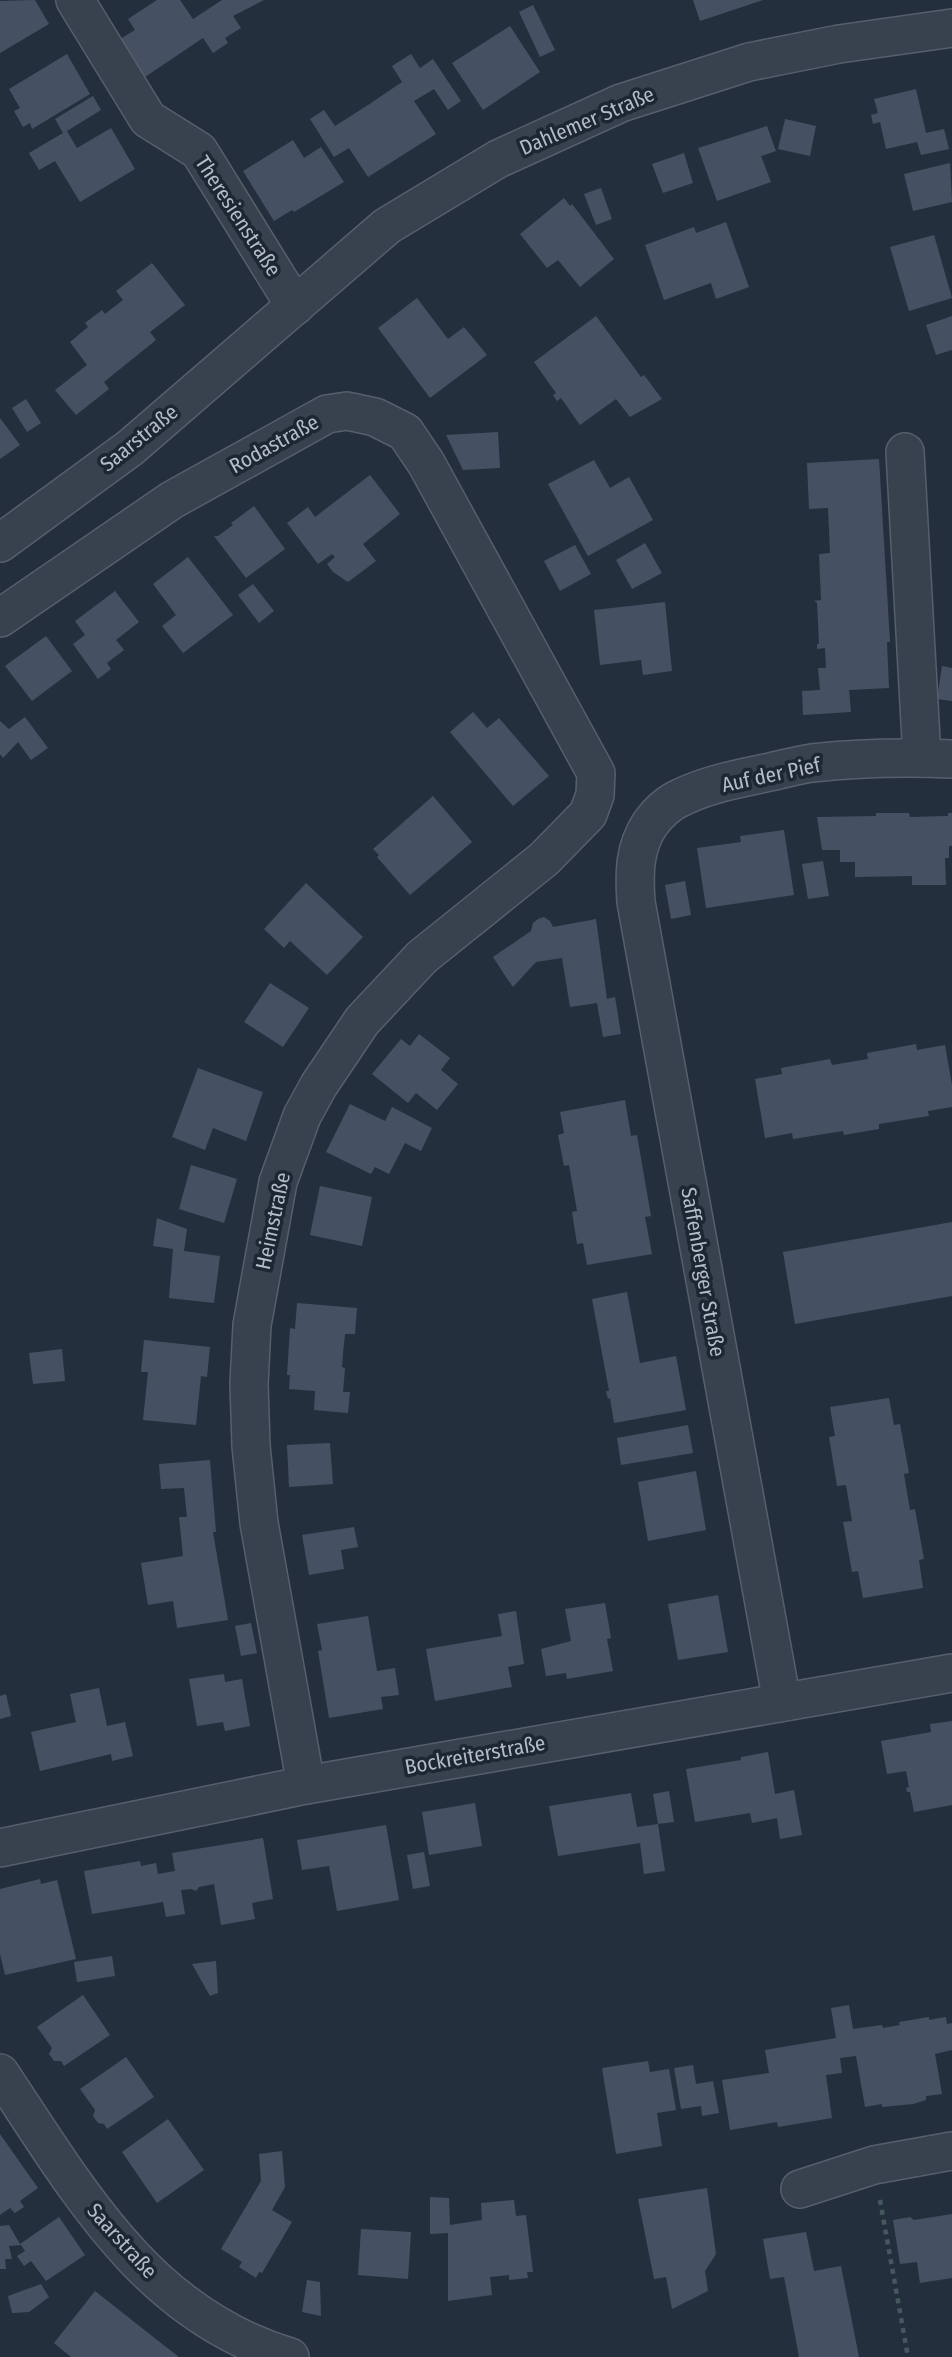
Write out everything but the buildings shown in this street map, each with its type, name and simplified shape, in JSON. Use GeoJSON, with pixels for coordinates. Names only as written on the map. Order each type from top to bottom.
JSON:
{"type":"FeatureCollection","features":[{"type":"Feature","properties":{"kind":"street","name":"Theresienstraße"},"geometry":{"type":"LineString","coordinates":[[75,0],[148,119],[199,151],[284,316]]}},
{"type":"Feature","properties":{"kind":"street","name":"Dahlemer Straße"},"geometry":{"type":"LineString","coordinates":[[284,316],[387,226],[498,159],[621,103],[749,62],[839,44],[952,28]]}},
{"type":"Feature","properties":{"kind":"street","name":"Saarstraße"},"geometry":{"type":"LineString","coordinates":[[0,543],[130,448],[284,316]]}},
{"type":"Feature","properties":{"kind":"street","name":"Rodastraße"},"geometry":{"type":"LineString","coordinates":[[0,618],[172,499],[327,414],[347,411],[375,416],[405,432],[426,463],[596,774]]}},
{"type":"Feature","properties":{"kind":"street","name":"Auf der Pief"},"geometry":{"type":"LineString","coordinates":[[641,841],[651,823],[666,806],[682,797],[734,780],[811,763],[937,758],[905,452]]}},
{"type":"Feature","properties":{"kind":"street","name":"Heimstraße"},"geometry":{"type":"LineString","coordinates":[[306,1785],[258,1523],[251,1446],[249,1384],[253,1325],[278,1182],[302,1116],[319,1085],[362,1021],[422,957],[544,859],[588,814],[595,795],[596,774]]}},
{"type":"Feature","properties":{"kind":"street","name":"Saffenberger Straße"},"geometry":{"type":"LineString","coordinates":[[641,841],[634,876],[636,902],[782,1702]]}},
{"type":"Feature","properties":{"kind":"street","name":"Bockreiterstraße"},"geometry":{"type":"LineString","coordinates":[[0,1848],[306,1785],[952,1673]]}},
{"type":"Feature","properties":{"kind":"street","name":"Saarstraße"},"geometry":{"type":"LineString","coordinates":[[0,2074],[89,2207],[129,2254],[184,2304],[224,2331],[257,2347],[290,2357]]}},
{"type":"Feature","properties":{"kind":"street"},"geometry":{"type":"LineString","coordinates":[[800,2189],[874,2165],[952,2151]]}},
{"type":"Feature","properties":{"kind":"path"},"geometry":{"type":"LineString","coordinates":[[874,2165],[908,2357]]}}]}
